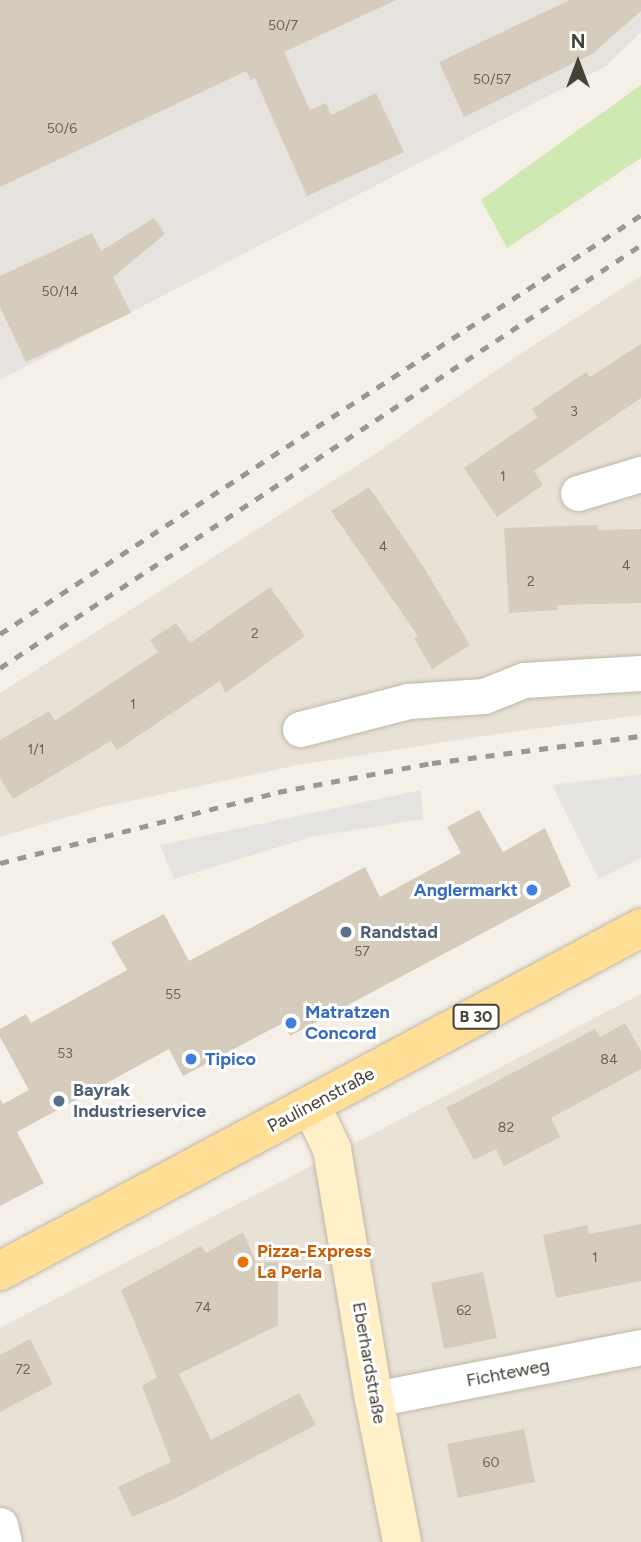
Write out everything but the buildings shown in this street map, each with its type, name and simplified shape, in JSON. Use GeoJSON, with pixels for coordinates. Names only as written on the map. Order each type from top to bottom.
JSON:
{"type":"FeatureCollection","features":[{"type":"Feature","properties":{"kind":"main road","name":"Paulinenstraße"},"geometry":{"type":"LineString","coordinates":[[0,1271],[641,928]]}},
{"type":"Feature","properties":{"kind":"street"},"geometry":{"type":"LineString","coordinates":[[578,493],[641,474]]}},
{"type":"Feature","properties":{"kind":"street"},"geometry":{"type":"LineString","coordinates":[[300,729],[408,701],[484,696],[524,680],[641,673]]}},
{"type":"Feature","properties":{"kind":"street","name":"Eberhardstraße"},"geometry":{"type":"LineString","coordinates":[[311,1105],[332,1149],[374,1399],[402,1542]]}},
{"type":"Feature","properties":{"kind":"street","name":"Fichteweg"},"geometry":{"type":"LineString","coordinates":[[374,1399],[641,1347]]}},
{"type":"Feature","properties":{"kind":"street"},"geometry":{"type":"LineString","coordinates":[[0,1525],[4,1542]]}},
{"type":"Feature","properties":{"kind":"shaded area"},"geometry":{"type":"Polygon","coordinates":[[[0,0],[641,0],[641,32],[606,66],[0,380],[0,0]]]}},
{"type":"Feature","properties":{"kind":"shaded area"},"geometry":{"type":"Polygon","coordinates":[[[641,276],[641,715],[298,765],[98,808],[0,837],[0,693],[372,456],[514,358],[641,276]]]}},
{"type":"Feature","properties":{"kind":"shaded area"},"geometry":{"type":"Polygon","coordinates":[[[641,774],[641,858],[599,879],[552,785],[641,774]]]}},
{"type":"Feature","properties":{"kind":"shaded area"},"geometry":{"type":"Polygon","coordinates":[[[421,790],[423,819],[311,837],[174,879],[160,845],[421,790]]]}},
{"type":"Feature","properties":{"kind":"shaded area"},"geometry":{"type":"Polygon","coordinates":[[[641,994],[641,1542],[0,1542],[0,1328],[641,994]]]}},
{"type":"Feature","properties":{"kind":"green space"},"geometry":{"type":"Polygon","coordinates":[[[641,85],[641,158],[507,248],[481,200],[641,85]]]}},
{"type":"Feature","properties":{"kind":"railway"},"geometry":{"type":"LineString","coordinates":[[0,634],[641,215]]}},
{"type":"Feature","properties":{"kind":"railway"},"geometry":{"type":"LineString","coordinates":[[0,668],[641,245]]}},
{"type":"Feature","properties":{"kind":"railway"},"geometry":{"type":"LineString","coordinates":[[0,863],[278,792],[432,763],[641,736]]}},
{"type":"Feature","properties":{"kind":"place","name":"Anglermarkt"},"geometry":{"type":"Point","coordinates":[532,890]}},
{"type":"Feature","properties":{"kind":"place","name":"Randstad"},"geometry":{"type":"Point","coordinates":[346,932]}},
{"type":"Feature","properties":{"kind":"place","name":"Matratzen Concord"},"geometry":{"type":"Point","coordinates":[291,1023]}},
{"type":"Feature","properties":{"kind":"place","name":"Tipico"},"geometry":{"type":"Point","coordinates":[191,1059]}},
{"type":"Feature","properties":{"kind":"place","name":"Bayrak Industrieservice"},"geometry":{"type":"Point","coordinates":[59,1101]}},
{"type":"Feature","properties":{"kind":"place","name":"Pizza-Express La Perla"},"geometry":{"type":"Point","coordinates":[243,1262]}}]}
